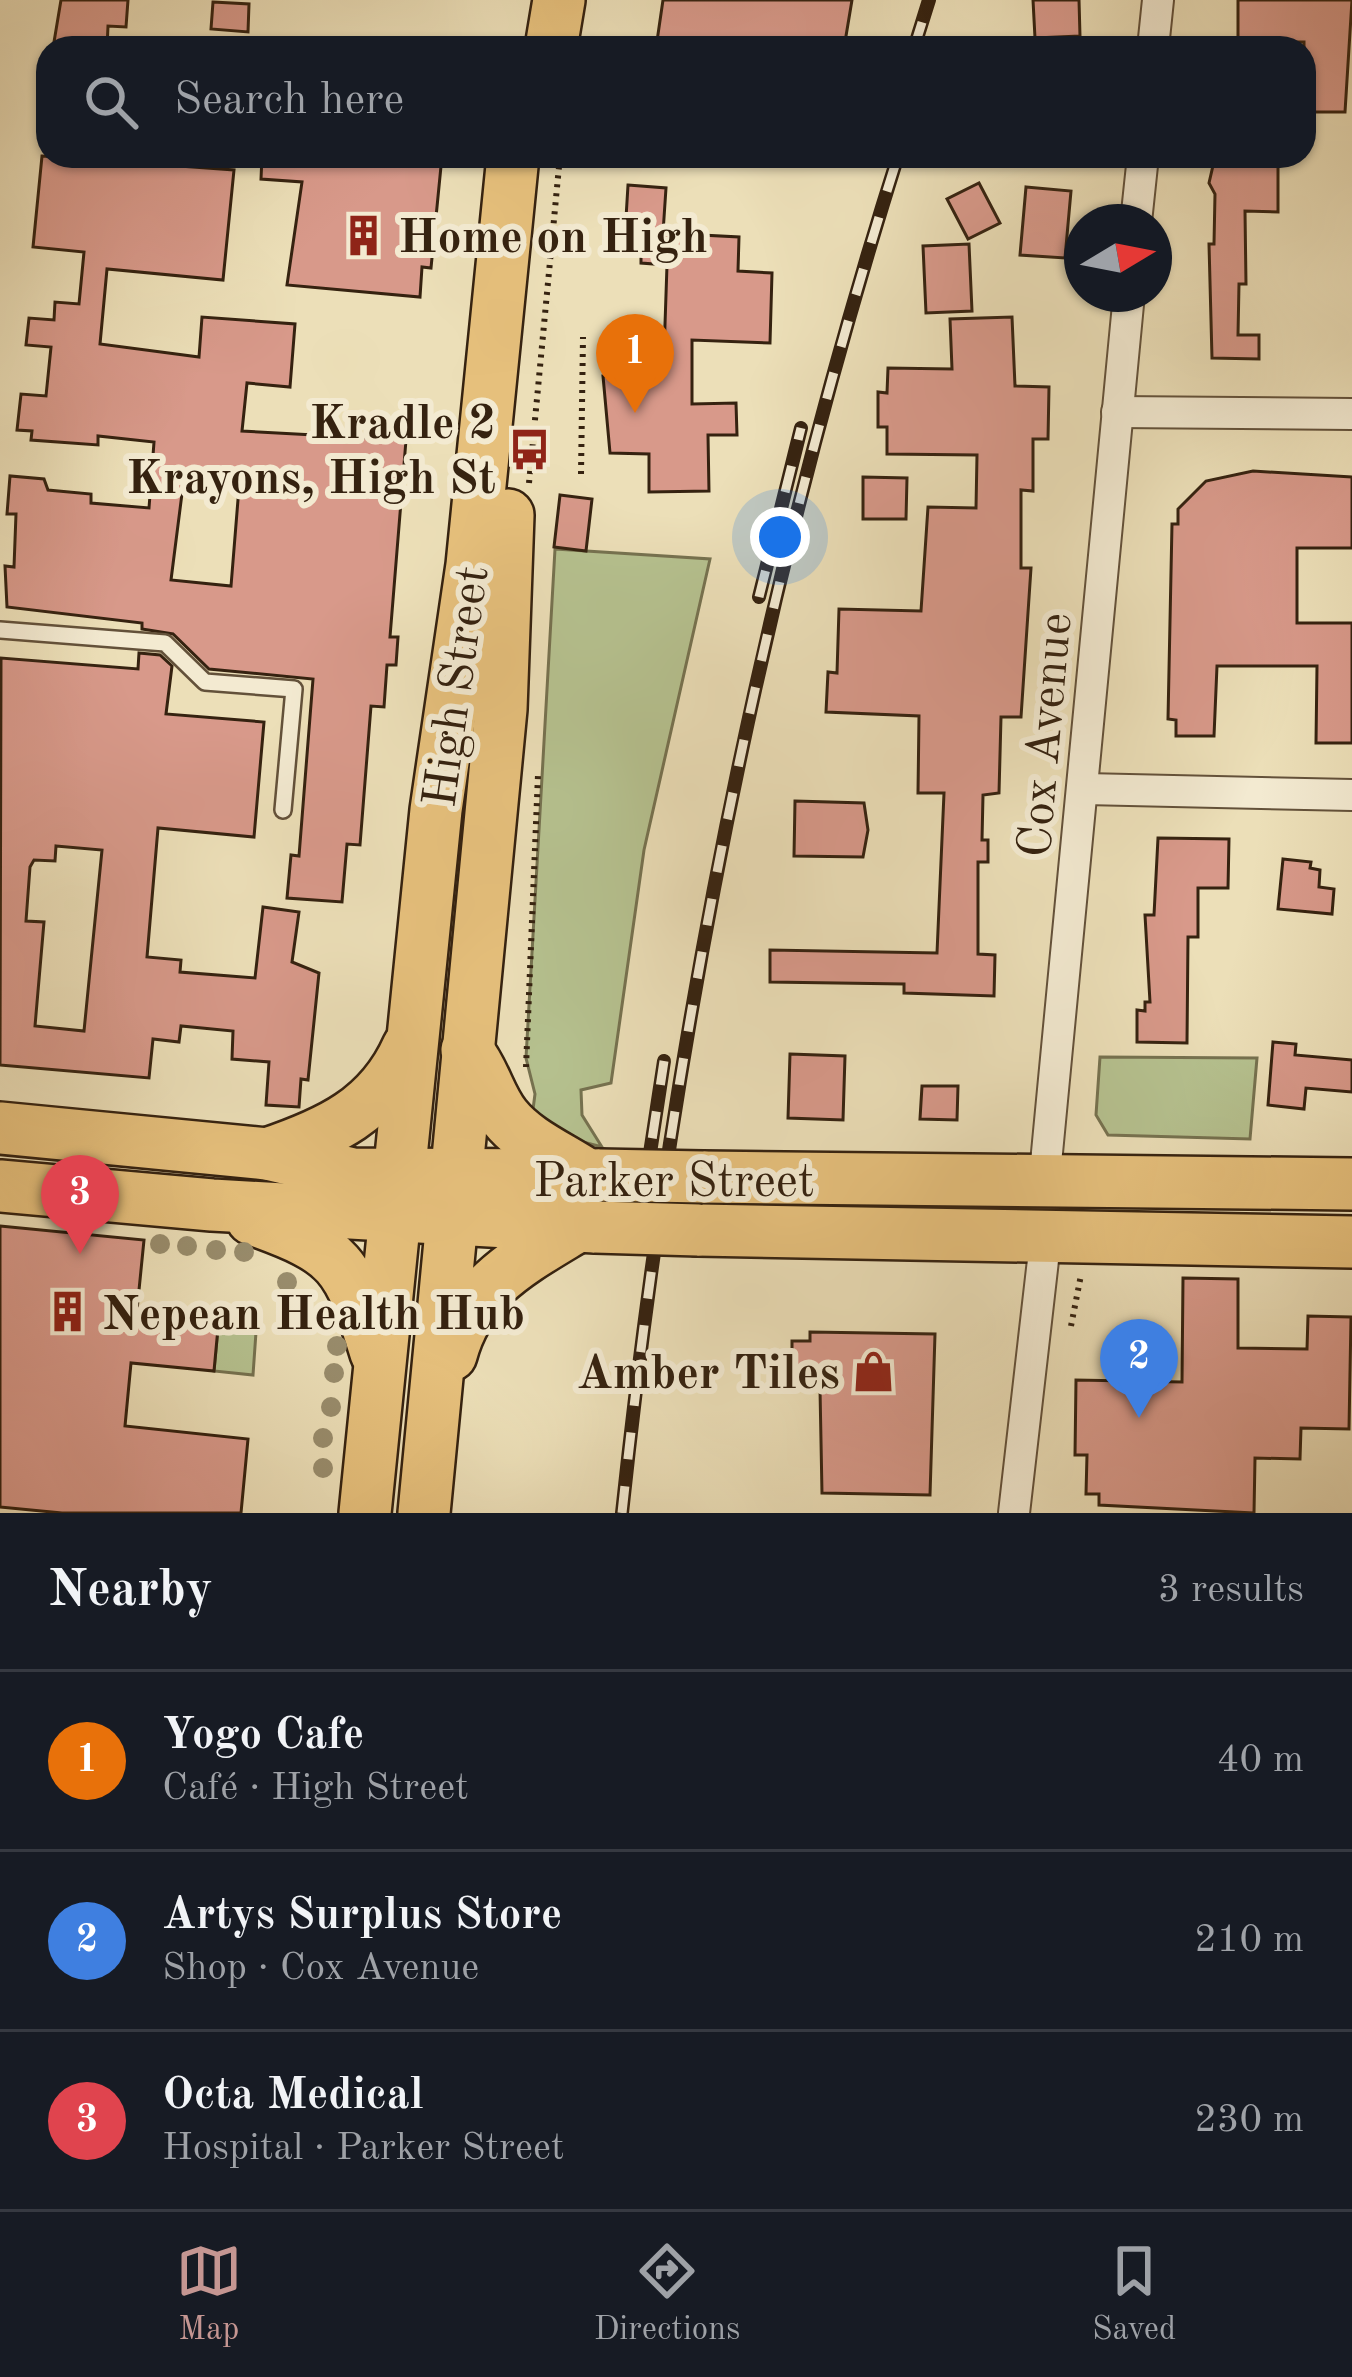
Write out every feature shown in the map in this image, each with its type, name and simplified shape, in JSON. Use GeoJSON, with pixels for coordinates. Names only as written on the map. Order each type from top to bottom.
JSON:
{"type":"FeatureCollection","features":[{"type":"Feature","properties":{"kind":"highway"},"geometry":{"type":"LineString","coordinates":[[525,36],[528,0]]}},
{"type":"Feature","properties":{"kind":"highway"},"geometry":{"type":"LineString","coordinates":[[553,36],[559,0]]}},
{"type":"Feature","properties":{"kind":"highway","name":"High Street"},"geometry":{"type":"LineString","coordinates":[[365,1513],[436,810],[472,565],[512,168]]}},
{"type":"Feature","properties":{"kind":"highway","name":"High Street"},"geometry":{"type":"LineString","coordinates":[[430,1435],[501,710],[506,538],[540,168]]}},
{"type":"Feature","properties":{"kind":"highway"},"geometry":{"type":"LineString","coordinates":[[267,1154],[353,1118],[391,1081],[413,1036]]}},
{"type":"Feature","properties":{"kind":"highway"},"geometry":{"type":"LineString","coordinates":[[467,1050],[489,1078],[494,1099],[514,1127],[592,1174]]}},
{"type":"Feature","properties":{"kind":"highway","name":"Parker Street"},"geometry":{"type":"LineString","coordinates":[[0,1128],[267,1154],[353,1174],[398,1197]]}},
{"type":"Feature","properties":{"kind":"highway","name":"Parker Street"},"geometry":{"type":"LineString","coordinates":[[453,1199],[592,1174],[703,1178],[1045,1209],[1107,1241],[1352,1242]]}},
{"type":"Feature","properties":{"kind":"highway","name":"Parker Street"},"geometry":{"type":"LineString","coordinates":[[0,1186],[212,1205],[453,1199],[585,1227],[698,1230],[1352,1184]]}},
{"type":"Feature","properties":{"kind":"highway"},"geometry":{"type":"LineString","coordinates":[[212,1205],[299,1236],[344,1268],[380,1365]]}},
{"type":"Feature","properties":{"kind":"highway"},"geometry":{"type":"LineString","coordinates":[[424,1513],[430,1435],[467,1312],[502,1274],[585,1227]]}},
{"type":"Feature","properties":{"kind":"street"},"geometry":{"type":"LineString","coordinates":[[1155,36],[1158,0]]}},
{"type":"Feature","properties":{"kind":"street"},"geometry":{"type":"LineString","coordinates":[[1138,204],[1142,168]]}},
{"type":"Feature","properties":{"kind":"street","name":"Cox Avenue"},"geometry":{"type":"LineString","coordinates":[[1014,1513],[1127,312]]}},
{"type":"Feature","properties":{"kind":"street"},"geometry":{"type":"LineString","coordinates":[[1117,412],[1352,414]]}},
{"type":"Feature","properties":{"kind":"street"},"geometry":{"type":"LineString","coordinates":[[1084,789],[1352,795]]}},
{"type":"Feature","properties":{"kind":"lane"},"geometry":{"type":"LineString","coordinates":[[0,630],[165,643],[205,682],[294,688],[283,810]]}},
{"type":"Feature","properties":{"kind":"path"},"geometry":{"type":"LineString","coordinates":[[581,474],[583,337]]}},
{"type":"Feature","properties":{"kind":"path"},"geometry":{"type":"LineString","coordinates":[[1071,1326],[1078,1279],[1094,1268]]}},
{"type":"Feature","properties":{"kind":"green space"},"geometry":{"type":"Polygon","coordinates":[[[555,549],[710,559],[644,850],[611,1083],[581,1090],[582,1115],[602,1147],[568,1138],[532,1117],[535,1094],[526,1058],[555,549]]]}},
{"type":"Feature","properties":{"kind":"green space"},"geometry":{"type":"Polygon","coordinates":[[[1100,1057],[1257,1058],[1250,1139],[1108,1135],[1096,1115],[1100,1057]]]}},
{"type":"Feature","properties":{"kind":"green space"},"geometry":{"type":"Polygon","coordinates":[[[218,1328],[256,1332],[253,1375],[214,1371],[218,1328]]]}},
{"type":"Feature","properties":{"kind":"building"},"geometry":{"type":"Polygon","coordinates":[[[61,0],[128,0],[126,27],[108,26],[108,36],[55,36],[61,0]]]}},
{"type":"Feature","properties":{"kind":"building"},"geometry":{"type":"Polygon","coordinates":[[[663,0],[852,0],[846,36],[658,36],[663,0]]]}},
{"type":"Feature","properties":{"kind":"building"},"geometry":{"type":"Polygon","coordinates":[[[1033,0],[1079,0],[1080,36],[1035,36],[1033,0]]]}},
{"type":"Feature","properties":{"kind":"building"},"geometry":{"type":"Polygon","coordinates":[[[1238,0],[1352,0],[1345,112],[1316,112],[1316,36],[1238,36],[1238,0]]]}},
{"type":"Feature","properties":{"kind":"building"},"geometry":{"type":"Polygon","coordinates":[[[213,2],[249,4],[248,32],[211,29],[213,2]]]}},
{"type":"Feature","properties":{"kind":"building"},"geometry":{"type":"Polygon","coordinates":[[[41,168],[234,170],[223,280],[107,269],[100,344],[199,357],[202,317],[295,324],[290,387],[247,383],[242,431],[406,440],[390,637],[398,637],[396,665],[387,665],[384,707],[371,706],[360,845],[347,844],[342,902],[287,898],[291,855],[299,856],[313,679],[209,669],[173,634],[142,629],[142,623],[7,607],[5,566],[14,567],[16,514],[7,514],[10,476],[44,479],[48,490],[91,494],[91,503],[149,508],[154,442],[98,436],[98,445],[31,440],[32,431],[17,430],[21,394],[46,396],[51,347],[26,345],[29,318],[54,320],[55,302],[79,304],[84,252],[33,247],[41,168]],[[185,470],[171,580],[231,586],[240,475],[185,470]]]}},
{"type":"Feature","properties":{"kind":"building","name":"Home on High"},"geometry":{"type":"Polygon","coordinates":[[[261,168],[441,168],[431,268],[422,267],[420,297],[287,285],[302,182],[261,179],[261,168]]]}},
{"type":"Feature","properties":{"kind":"building"},"geometry":{"type":"Polygon","coordinates":[[[1212,168],[1278,168],[1278,212],[1245,211],[1246,284],[1239,284],[1238,335],[1259,335],[1259,359],[1212,358],[1209,244],[1214,244],[1215,194],[1209,183],[1212,168]]]}},
{"type":"Feature","properties":{"kind":"building"},"geometry":{"type":"Polygon","coordinates":[[[979,183],[1000,223],[968,239],[947,199],[979,183]]]}},
{"type":"Feature","properties":{"kind":"building"},"geometry":{"type":"Polygon","coordinates":[[[628,185],[666,188],[663,233],[739,237],[738,271],[772,273],[770,343],[692,340],[692,404],[736,403],[737,435],[708,435],[709,491],[649,492],[649,454],[610,453],[603,376],[654,376],[654,354],[664,354],[667,265],[641,263],[641,252],[624,251],[628,185]]]}},
{"type":"Feature","properties":{"kind":"building"},"geometry":{"type":"Polygon","coordinates":[[[1026,187],[1071,191],[1070,204],[1064,204],[1064,258],[1020,255],[1026,187]]]}},
{"type":"Feature","properties":{"kind":"building"},"geometry":{"type":"Polygon","coordinates":[[[969,244],[972,311],[926,313],[923,246],[969,244]]]}},
{"type":"Feature","properties":{"kind":"building"},"geometry":{"type":"Polygon","coordinates":[[[1012,317],[1015,386],[1049,387],[1048,439],[1033,439],[1033,491],[1021,490],[1021,568],[1031,568],[1021,717],[1001,717],[999,793],[983,795],[982,840],[988,840],[988,862],[978,862],[978,954],[995,955],[994,996],[904,993],[904,984],[770,982],[770,950],[937,953],[944,793],[918,793],[919,716],[826,712],[828,672],[837,673],[839,609],[921,611],[928,507],[976,508],[977,455],[887,454],[887,427],[878,427],[878,392],[887,393],[888,368],[952,369],[950,319],[1012,317]]]}},
{"type":"Feature","properties":{"kind":"building"},"geometry":{"type":"Polygon","coordinates":[[[1253,471],[1352,477],[1352,548],[1297,548],[1297,623],[1352,623],[1352,743],[1316,743],[1317,666],[1217,666],[1214,736],[1176,736],[1176,720],[1168,719],[1172,524],[1178,524],[1178,509],[1206,481],[1253,471]]]}},
{"type":"Feature","properties":{"kind":"building"},"geometry":{"type":"Polygon","coordinates":[[[863,477],[907,478],[906,519],[863,519],[863,477]]]}},
{"type":"Feature","properties":{"kind":"building"},"geometry":{"type":"Polygon","coordinates":[[[560,495],[592,499],[586,551],[554,547],[560,495]]]}},
{"type":"Feature","properties":{"kind":"building"},"geometry":{"type":"Polygon","coordinates":[[[139,653],[160,655],[172,666],[166,714],[264,722],[254,837],[158,828],[147,957],[181,960],[180,972],[255,978],[263,907],[299,912],[292,962],[319,973],[308,1080],[301,1079],[299,1107],[266,1105],[269,1062],[232,1059],[233,1031],[181,1026],[179,1042],[153,1039],[149,1078],[0,1065],[1,658],[138,669],[139,653]],[[56,846],[55,861],[34,860],[30,867],[26,921],[44,922],[35,1026],[84,1031],[102,850],[56,846]]]}},
{"type":"Feature","properties":{"kind":"building"},"geometry":{"type":"Polygon","coordinates":[[[795,801],[864,803],[868,830],[863,857],[794,856],[795,801]]]}},
{"type":"Feature","properties":{"kind":"building"},"geometry":{"type":"Polygon","coordinates":[[[1158,838],[1229,839],[1228,888],[1198,888],[1198,937],[1188,937],[1187,1043],[1137,1042],[1137,1010],[1145,1011],[1145,1002],[1150,1002],[1145,915],[1154,915],[1158,838]]]}},
{"type":"Feature","properties":{"kind":"building"},"geometry":{"type":"Polygon","coordinates":[[[1283,859],[1311,862],[1310,868],[1320,870],[1319,887],[1334,889],[1332,914],[1278,909],[1283,859]]]}},
{"type":"Feature","properties":{"kind":"building"},"geometry":{"type":"Polygon","coordinates":[[[1273,1042],[1296,1044],[1295,1055],[1352,1060],[1352,1092],[1306,1088],[1304,1109],[1268,1105],[1273,1042]]]}},
{"type":"Feature","properties":{"kind":"building"},"geometry":{"type":"Polygon","coordinates":[[[790,1054],[845,1056],[843,1120],[788,1118],[790,1054]]]}},
{"type":"Feature","properties":{"kind":"building"},"geometry":{"type":"Polygon","coordinates":[[[922,1086],[958,1086],[957,1120],[920,1119],[922,1086]]]}},
{"type":"Feature","properties":{"kind":"building"},"geometry":{"type":"Polygon","coordinates":[[[0,1226],[144,1240],[136,1320],[218,1328],[214,1371],[131,1363],[125,1426],[248,1439],[241,1513],[62,1513],[0,1507],[0,1226]]]}},
{"type":"Feature","properties":{"kind":"building"},"geometry":{"type":"Polygon","coordinates":[[[1183,1278],[1238,1279],[1238,1348],[1307,1349],[1308,1316],[1351,1317],[1349,1429],[1301,1428],[1300,1459],[1255,1458],[1254,1513],[1099,1505],[1099,1494],[1086,1494],[1087,1455],[1075,1455],[1076,1380],[1182,1382],[1183,1278]]]}},
{"type":"Feature","properties":{"kind":"building"},"geometry":{"type":"Polygon","coordinates":[[[810,1332],[935,1334],[930,1495],[822,1493],[820,1389],[792,1389],[792,1341],[810,1341],[810,1332]]]}},
{"type":"Feature","properties":{"kind":"railway"},"geometry":{"type":"LineString","coordinates":[[918,36],[929,0]]}},
{"type":"Feature","properties":{"kind":"railway"},"geometry":{"type":"LineString","coordinates":[[622,1513],[666,1169],[726,827],[803,490],[894,168]]}},
{"type":"Feature","properties":{"kind":"railway"},"geometry":{"type":"LineString","coordinates":[[759,597],[801,428]]}},
{"type":"Feature","properties":{"kind":"railway"},"geometry":{"type":"LineString","coordinates":[[636,1245],[664,1061]]}},
{"type":"Feature","properties":{"kind":"place","name":"Home on High"},"geometry":{"type":"Point","coordinates":[364,235]}},
{"type":"Feature","properties":{"kind":"place","name":"Yogo Cafe"},"geometry":{"type":"Point","coordinates":[635,413]}},
{"type":"Feature","properties":{"kind":"place","name":"Kradle 2 Krayons, High St"},"geometry":{"type":"Point","coordinates":[530,449]}},
{"type":"Feature","properties":{"kind":"place","name":"Octa Medical"},"geometry":{"type":"Point","coordinates":[80,1254]}},
{"type":"Feature","properties":{"kind":"place","name":"Nepean Health Hub"},"geometry":{"type":"Point","coordinates":[68,1312]}},
{"type":"Feature","properties":{"kind":"place","name":"Amber Tiles"},"geometry":{"type":"Point","coordinates":[874,1371]}},
{"type":"Feature","properties":{"kind":"place","name":"Artys Surplus Store"},"geometry":{"type":"Point","coordinates":[1139,1418]}}]}
